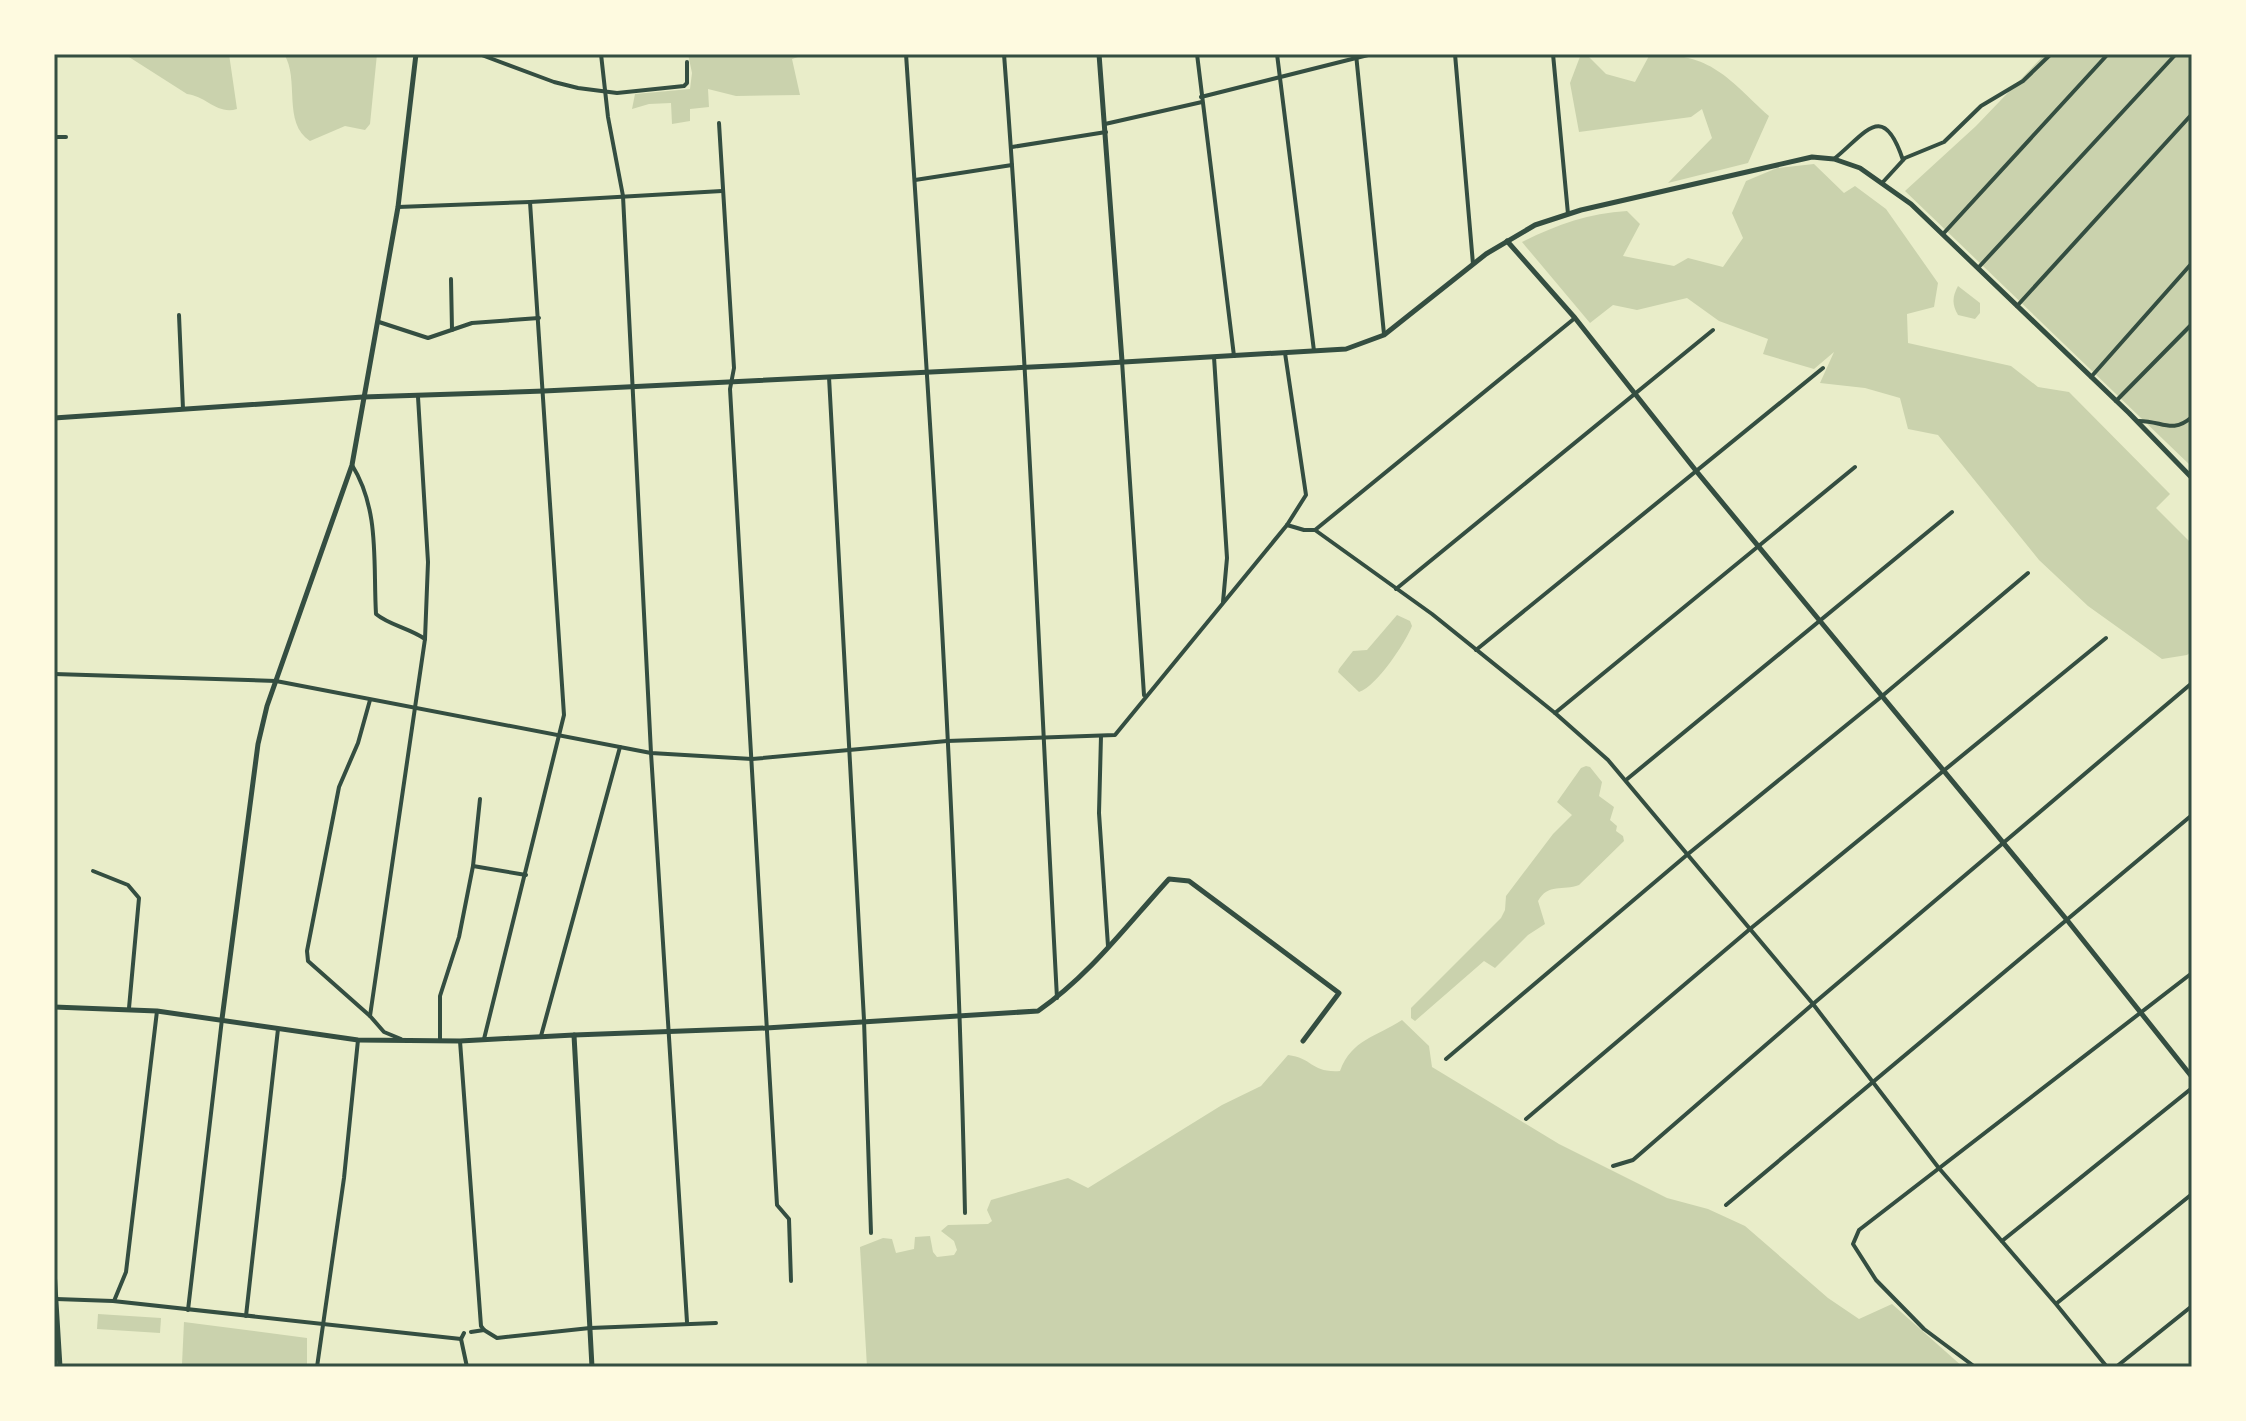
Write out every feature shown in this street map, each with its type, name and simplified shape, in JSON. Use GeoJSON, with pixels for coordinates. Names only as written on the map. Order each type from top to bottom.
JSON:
{"type":"FeatureCollection","features":[{"type":"Feature","properties":{"kind":"street"},"geometry":{"type":"LineString","coordinates":[[188,1310],[258,744],[276,681],[352,465],[398,207],[416,54]]}},
{"type":"Feature","properties":{"kind":"street"},"geometry":{"type":"LineString","coordinates":[[479,54],[554,82],[617,93],[684,86],[687,83],[687,62]]}},
{"type":"Feature","properties":{"kind":"street"},"geometry":{"type":"LineString","coordinates":[[601,54],[623,196],[651,753],[687,1322]]}},
{"type":"Feature","properties":{"kind":"street"},"geometry":{"type":"LineString","coordinates":[[906,54],[928,372],[961,1014],[965,1213]]}},
{"type":"Feature","properties":{"kind":"street"},"geometry":{"type":"LineString","coordinates":[[1004,54],[1036,553],[1057,998]]}},
{"type":"Feature","properties":{"kind":"street"},"geometry":{"type":"LineString","coordinates":[[1099,54],[1144,697]]}},
{"type":"Feature","properties":{"kind":"street"},"geometry":{"type":"LineString","coordinates":[[1197,54],[1234,356]]}},
{"type":"Feature","properties":{"kind":"street"},"geometry":{"type":"LineString","coordinates":[[1277,54],[1314,351]]}},
{"type":"Feature","properties":{"kind":"street"},"geometry":{"type":"LineString","coordinates":[[1105,124],[1372,54]]}},
{"type":"Feature","properties":{"kind":"street"},"geometry":{"type":"LineString","coordinates":[[1455,54],[1473,264]]}},
{"type":"Feature","properties":{"kind":"street"},"geometry":{"type":"LineString","coordinates":[[1553,54],[1568,214]]}},
{"type":"Feature","properties":{"kind":"street"},"geometry":{"type":"LineString","coordinates":[[1883,182],[1903,160],[1944,142],[1981,106],[2023,81],[2051,54]]}},
{"type":"Feature","properties":{"kind":"street"},"geometry":{"type":"LineString","coordinates":[[1943,234],[2108,54]]}},
{"type":"Feature","properties":{"kind":"street"},"geometry":{"type":"LineString","coordinates":[[1978,268],[2176,54]]}},
{"type":"Feature","properties":{"kind":"street"},"geometry":{"type":"LineString","coordinates":[[1357,56],[1384,335]]}},
{"type":"Feature","properties":{"kind":"street"},"geometry":{"type":"LineString","coordinates":[[2017,306],[2192,114]]}},
{"type":"Feature","properties":{"kind":"street"},"geometry":{"type":"LineString","coordinates":[[719,123],[733,381],[730,389],[777,1205],[789,1219],[791,1281]]}},
{"type":"Feature","properties":{"kind":"street"},"geometry":{"type":"LineString","coordinates":[[1834,159],[1868,127],[1876,126],[1887,129],[1895,137],[1903,160]]}},
{"type":"Feature","properties":{"kind":"street"},"geometry":{"type":"LineString","coordinates":[[1012,147],[1106,132]]}},
{"type":"Feature","properties":{"kind":"street"},"geometry":{"type":"LineString","coordinates":[[54,137],[66,137]]}},
{"type":"Feature","properties":{"kind":"street"},"geometry":{"type":"LineString","coordinates":[[54,418],[363,397],[418,397],[1025,368],[1346,349],[1384,335],[1473,264],[1535,225],[1568,214],[1812,157],[1834,159],[1860,168],[1911,204],[2137,421],[2192,478]]}},
{"type":"Feature","properties":{"kind":"street"},"geometry":{"type":"LineString","coordinates":[[915,180],[1012,165]]}},
{"type":"Feature","properties":{"kind":"street"},"geometry":{"type":"LineString","coordinates":[[398,207],[722,191]]}},
{"type":"Feature","properties":{"kind":"street"},"geometry":{"type":"LineString","coordinates":[[484,1039],[564,715],[530,202]]}},
{"type":"Feature","properties":{"kind":"street"},"geometry":{"type":"LineString","coordinates":[[1507,241],[1575,318],[1697,472],[2067,920],[2192,1077]]}},
{"type":"Feature","properties":{"kind":"street"},"geometry":{"type":"LineString","coordinates":[[2091,377],[2192,263]]}},
{"type":"Feature","properties":{"kind":"street"},"geometry":{"type":"LineString","coordinates":[[451,279],[452,330]]}},
{"type":"Feature","properties":{"kind":"street"},"geometry":{"type":"LineString","coordinates":[[179,315],[183,409]]}},
{"type":"Feature","properties":{"kind":"street"},"geometry":{"type":"LineString","coordinates":[[379,322],[428,338],[472,323],[539,318]]}},
{"type":"Feature","properties":{"kind":"street"},"geometry":{"type":"LineString","coordinates":[[1315,530],[1575,318]]}},
{"type":"Feature","properties":{"kind":"street"},"geometry":{"type":"LineString","coordinates":[[2116,401],[2192,324]]}},
{"type":"Feature","properties":{"kind":"street"},"geometry":{"type":"LineString","coordinates":[[1396,589],[1713,330]]}},
{"type":"Feature","properties":{"kind":"street"},"geometry":{"type":"LineString","coordinates":[[54,674],[276,681],[651,753],[752,759],[947,741],[1115,735],[1287,525],[1306,495],[1285,353]]}},
{"type":"Feature","properties":{"kind":"street"},"geometry":{"type":"LineString","coordinates":[[1214,357],[1227,558],[1223,603]]}},
{"type":"Feature","properties":{"kind":"street"},"geometry":{"type":"LineString","coordinates":[[1476,650],[1823,368]]}},
{"type":"Feature","properties":{"kind":"street"},"geometry":{"type":"LineString","coordinates":[[829,377],[864,1020],[871,1233]]}},
{"type":"Feature","properties":{"kind":"street"},"geometry":{"type":"LineString","coordinates":[[370,1016],[425,639],[428,562],[418,397]]}},
{"type":"Feature","properties":{"kind":"street"},"geometry":{"type":"LineString","coordinates":[[2137,421],[2161,422],[2172,428],[2181,427],[2192,417]]}},
{"type":"Feature","properties":{"kind":"street"},"geometry":{"type":"LineString","coordinates":[[352,465],[362,482],[373,519],[376,614],[425,639]]}},
{"type":"Feature","properties":{"kind":"street"},"geometry":{"type":"LineString","coordinates":[[1555,713],[1855,467]]}},
{"type":"Feature","properties":{"kind":"street"},"geometry":{"type":"LineString","coordinates":[[1625,780],[1952,512]]}},
{"type":"Feature","properties":{"kind":"street"},"geometry":{"type":"LineString","coordinates":[[1287,525],[1315,530],[1476,650],[1590,742],[1813,1004],[1938,1167],[2107,1367]]}},
{"type":"Feature","properties":{"kind":"street"},"geometry":{"type":"LineString","coordinates":[[1446,1059],[2028,573]]}},
{"type":"Feature","properties":{"kind":"street"},"geometry":{"type":"LineString","coordinates":[[1526,1119],[1750,929],[2106,638]]}},
{"type":"Feature","properties":{"kind":"street"},"geometry":{"type":"LineString","coordinates":[[1613,1166],[1633,1160],[2192,683]]}},
{"type":"Feature","properties":{"kind":"street"},"geometry":{"type":"LineString","coordinates":[[370,700],[358,743],[339,787],[307,951],[308,961],[384,1032],[405,1041]]}},
{"type":"Feature","properties":{"kind":"street"},"geometry":{"type":"LineString","coordinates":[[1101,736],[1099,813],[1108,946]]}},
{"type":"Feature","properties":{"kind":"street"},"geometry":{"type":"LineString","coordinates":[[541,1036],[620,747]]}},
{"type":"Feature","properties":{"kind":"street"},"geometry":{"type":"LineString","coordinates":[[440,1040],[440,996],[459,937],[473,866],[480,799]]}},
{"type":"Feature","properties":{"kind":"street"},"geometry":{"type":"LineString","coordinates":[[1726,1205],[2192,815]]}},
{"type":"Feature","properties":{"kind":"street"},"geometry":{"type":"LineString","coordinates":[[473,866],[526,875]]}},
{"type":"Feature","properties":{"kind":"street"},"geometry":{"type":"LineString","coordinates":[[93,871],[128,885],[139,898],[129,1008]]}},
{"type":"Feature","properties":{"kind":"street"},"geometry":{"type":"LineString","coordinates":[[54,1007],[129,1008],[358,1040],[405,1041],[460,1041],[667,1029],[766,1028],[1038,1011],[1087,970],[1169,879],[1189,881],[1339,993],[1303,1041]]}},
{"type":"Feature","properties":{"kind":"street"},"geometry":{"type":"LineString","coordinates":[[1975,1367],[1924,1329],[1876,1280],[1853,1244],[1859,1230],[2192,973]]}},
{"type":"Feature","properties":{"kind":"street"},"geometry":{"type":"LineString","coordinates":[[113,1301],[126,1272],[157,1011]]}},
{"type":"Feature","properties":{"kind":"street"},"geometry":{"type":"LineString","coordinates":[[246,1316],[278,1029]]}},
{"type":"Feature","properties":{"kind":"street"},"geometry":{"type":"LineString","coordinates":[[574,1035],[592,1367]]}},
{"type":"Feature","properties":{"kind":"street"},"geometry":{"type":"LineString","coordinates":[[317,1367],[344,1178],[358,1040]]}},
{"type":"Feature","properties":{"kind":"street"},"geometry":{"type":"LineString","coordinates":[[460,1041],[481,1326],[484,1330],[497,1338],[590,1328],[716,1323]]}},
{"type":"Feature","properties":{"kind":"street"},"geometry":{"type":"LineString","coordinates":[[2002,1241],[2192,1088]]}},
{"type":"Feature","properties":{"kind":"street"},"geometry":{"type":"LineString","coordinates":[[2056,1304],[2192,1194]]}},
{"type":"Feature","properties":{"kind":"street"},"geometry":{"type":"LineString","coordinates":[[54,1270],[60,1367]]}},
{"type":"Feature","properties":{"kind":"street"},"geometry":{"type":"LineString","coordinates":[[55,1299],[113,1301],[463,1336],[467,1367]]}},
{"type":"Feature","properties":{"kind":"street"},"geometry":{"type":"LineString","coordinates":[[2116,1367],[2192,1306]]}},
{"type":"Feature","properties":{"kind":"street"},"geometry":{"type":"LineString","coordinates":[[471,1332],[484,1330]]}},
{"type":"Feature","properties":{"kind":"green space"},"geometry":{"type":"Polygon","coordinates":[[[130,54],[229,54],[237,109],[223,109],[187,94],[129,57],[130,54]]]}},
{"type":"Feature","properties":{"kind":"green space"},"geometry":{"type":"Polygon","coordinates":[[[284,54],[377,54],[370,124],[365,130],[345,126],[310,141],[296,123],[289,64],[284,54]]]}},
{"type":"Feature","properties":{"kind":"green space"},"geometry":{"type":"Polygon","coordinates":[[[688,54],[807,54],[792,59],[800,95],[736,96],[708,89],[709,107],[690,109],[690,121],[672,124],[671,103],[632,109],[635,94],[690,89],[692,73],[688,54]]]}},
{"type":"Feature","properties":{"kind":"green space"},"geometry":{"type":"Polygon","coordinates":[[[1581,54],[1586,54],[1606,74],[1635,82],[1650,54],[1689,58],[1717,70],[1769,116],[1748,163],[1668,183],[1712,138],[1702,109],[1691,117],[1579,132],[1570,83],[1581,54]]]}},
{"type":"Feature","properties":{"kind":"green space"},"geometry":{"type":"Polygon","coordinates":[[[2045,54],[2192,54],[2192,467],[1905,191],[1976,126],[2045,54]]]}},
{"type":"Feature","properties":{"kind":"green space"},"geometry":{"type":"Polygon","coordinates":[[[1814,164],[1844,193],[1855,186],[1886,209],[1938,283],[1934,307],[1907,314],[1908,343],[2011,366],[2038,387],[2069,392],[2170,494],[2156,508],[2192,544],[2192,651],[2187,655],[2162,659],[2088,606],[2039,560],[1938,435],[1908,429],[1900,398],[1865,388],[1820,383],[1834,352],[1814,369],[1763,354],[1768,339],[1719,321],[1687,298],[1637,310],[1613,305],[1590,323],[1522,242],[1573,221],[1627,211],[1640,224],[1623,256],[1674,266],[1688,258],[1723,267],[1743,238],[1732,213],[1746,181],[1777,168],[1814,164]]]}},
{"type":"Feature","properties":{"kind":"green space"},"geometry":{"type":"Polygon","coordinates":[[[1958,286],[1980,303],[1980,313],[1975,319],[1958,315],[1954,301],[1958,286]]]}},
{"type":"Feature","properties":{"kind":"green space"},"geometry":{"type":"Polygon","coordinates":[[[1397,615],[1410,621],[1412,626],[1382,673],[1359,692],[1338,672],[1339,669],[1353,651],[1367,650],[1397,615]]]}},
{"type":"Feature","properties":{"kind":"green space"},"geometry":{"type":"Polygon","coordinates":[[[1586,766],[1602,782],[1599,796],[1614,807],[1610,820],[1617,826],[1616,831],[1624,841],[1579,885],[1551,890],[1542,895],[1538,901],[1545,924],[1528,935],[1495,968],[1484,961],[1415,1021],[1411,1018],[1411,1008],[1501,918],[1506,896],[1553,834],[1572,815],[1557,802],[1581,768],[1586,766]]]}},
{"type":"Feature","properties":{"kind":"green space"},"geometry":{"type":"Polygon","coordinates":[[[1402,1020],[1429,1046],[1432,1067],[1559,1144],[1667,1198],[1708,1209],[1745,1226],[1828,1298],[1859,1319],[1892,1304],[1963,1367],[867,1367],[860,1247],[883,1238],[892,1239],[896,1253],[914,1249],[915,1237],[930,1236],[937,1257],[954,1255],[957,1250],[954,1241],[941,1231],[948,1225],[988,1224],[992,1221],[987,1210],[991,1200],[1068,1178],[1088,1188],[1222,1105],[1261,1086],[1288,1055],[1323,1070],[1340,1071],[1358,1045],[1402,1020]]]}},
{"type":"Feature","properties":{"kind":"green space"},"geometry":{"type":"Polygon","coordinates":[[[98,1314],[161,1318],[160,1333],[97,1329],[98,1314]]]}},
{"type":"Feature","properties":{"kind":"green space"},"geometry":{"type":"Polygon","coordinates":[[[184,1322],[307,1338],[307,1367],[190,1367],[182,1364],[184,1322]]]}}]}
